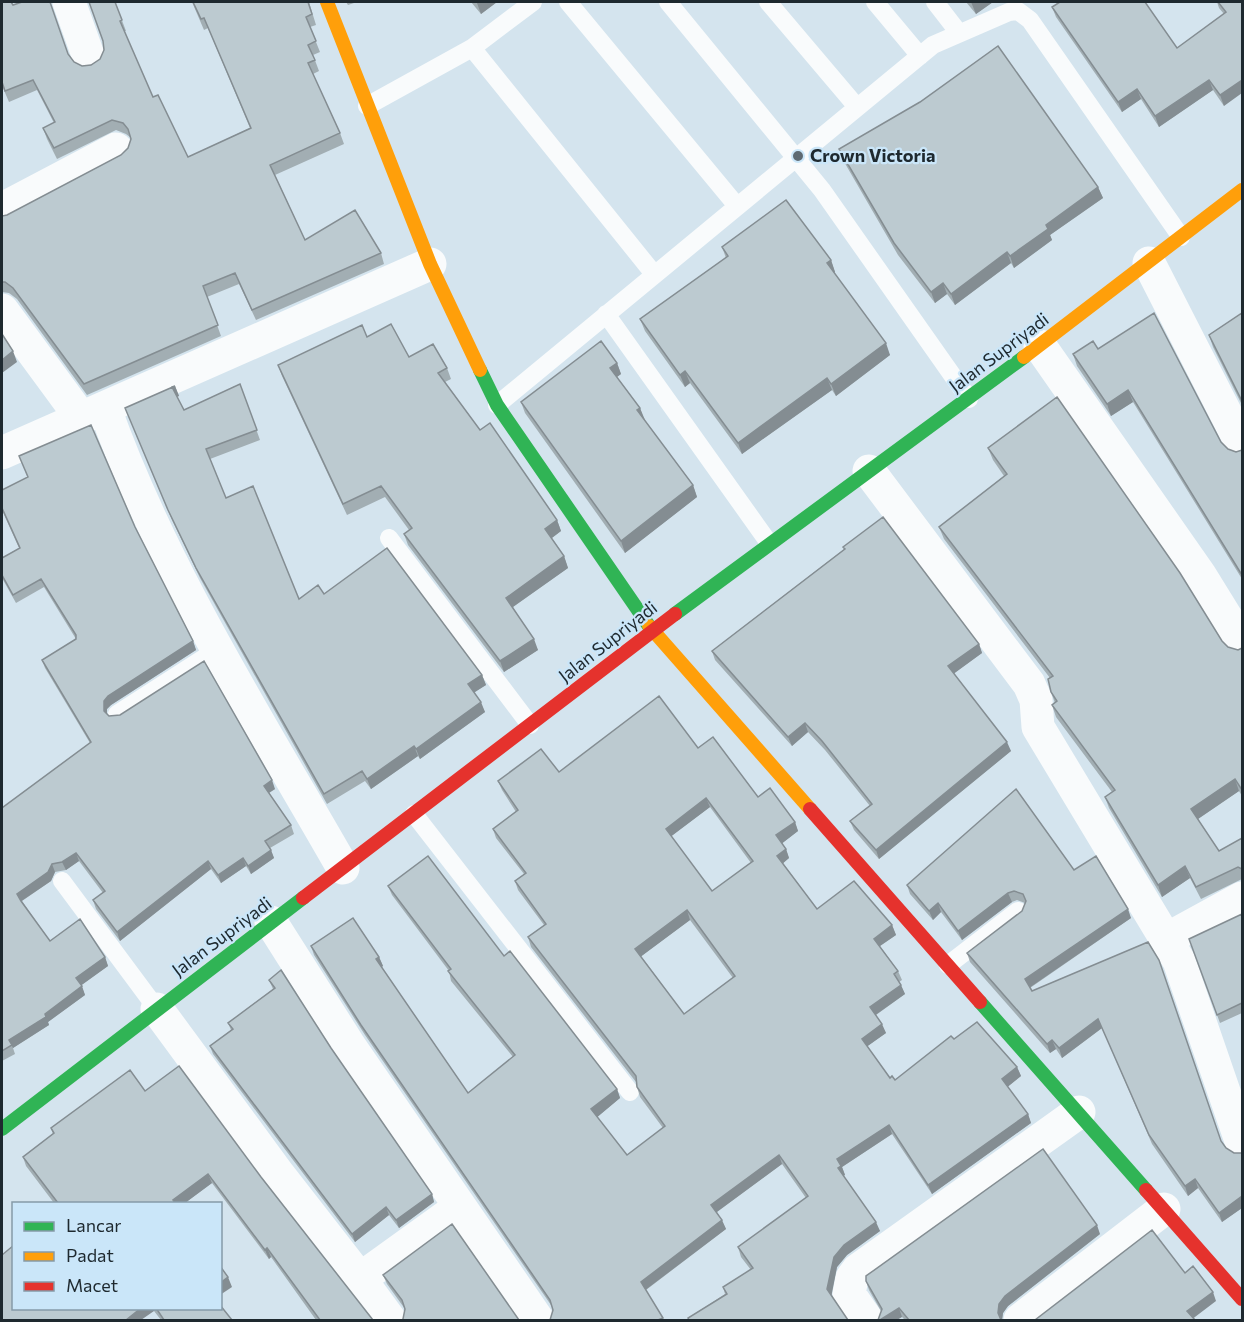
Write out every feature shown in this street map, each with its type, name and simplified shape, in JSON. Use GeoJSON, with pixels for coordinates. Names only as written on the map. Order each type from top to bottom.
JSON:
{"type":"FeatureCollection","features":[{"type":"Feature","properties":{"kind":"main road"},"geometry":{"type":"LineString","coordinates":[[327,2],[430,264],[497,405],[652,630],[1242,1299]]}},
{"type":"Feature","properties":{"kind":"main road","name":"Jalan Supriyadi"},"geometry":{"type":"LineString","coordinates":[[2,1129],[652,630],[969,399],[1181,237],[1240,198]]}},
{"type":"Feature","properties":{"kind":"street"},"geometry":{"type":"LineString","coordinates":[[69,2],[89,58]]}},
{"type":"Feature","properties":{"kind":"street"},"geometry":{"type":"LineString","coordinates":[[2,209],[116,149]]}},
{"type":"Feature","properties":{"kind":"street"},"geometry":{"type":"LineString","coordinates":[[1149,263],[1242,445]]}},
{"type":"Feature","properties":{"kind":"street"},"geometry":{"type":"LineString","coordinates":[[5,445],[94,414],[430,264]]}},
{"type":"Feature","properties":{"kind":"street"},"geometry":{"type":"LineString","coordinates":[[2,310],[94,414],[129,473],[218,650],[343,868]]}},
{"type":"Feature","properties":{"kind":"street"},"geometry":{"type":"LineString","coordinates":[[1040,346],[1200,575],[1242,643]]}},
{"type":"Feature","properties":{"kind":"street"},"geometry":{"type":"LineString","coordinates":[[869,471],[1029,684],[1036,700],[1038,727],[1179,961],[1242,1144]]}},
{"type":"Feature","properties":{"kind":"street"},"geometry":{"type":"LineString","coordinates":[[1167,939],[1242,898]]}},
{"type":"Feature","properties":{"kind":"street"},"geometry":{"type":"LineString","coordinates":[[271,922],[349,1045],[538,1320]]}},
{"type":"Feature","properties":{"kind":"street"},"geometry":{"type":"LineString","coordinates":[[157,1009],[279,1175],[390,1320]]}},
{"type":"Feature","properties":{"kind":"street"},"geometry":{"type":"LineString","coordinates":[[867,1320],[849,1294],[852,1278],[858,1270],[1079,1112]]}},
{"type":"Feature","properties":{"kind":"street"},"geometry":{"type":"LineString","coordinates":[[360,1279],[460,1207]]}},
{"type":"Feature","properties":{"kind":"street"},"geometry":{"type":"LineString","coordinates":[[1020,1320],[1164,1209]]}},
{"type":"Feature","properties":{"kind":"lane"},"geometry":{"type":"LineString","coordinates":[[367,106],[472,48],[533,2]]}},
{"type":"Feature","properties":{"kind":"lane"},"geometry":{"type":"LineString","coordinates":[[568,2],[737,206]]}},
{"type":"Feature","properties":{"kind":"lane"},"geometry":{"type":"LineString","coordinates":[[668,2],[796,157],[969,399]]}},
{"type":"Feature","properties":{"kind":"lane"},"geometry":{"type":"LineString","coordinates":[[768,2],[857,107]]}},
{"type":"Feature","properties":{"kind":"lane"},"geometry":{"type":"LineString","coordinates":[[875,2],[920,56]]}},
{"type":"Feature","properties":{"kind":"lane"},"geometry":{"type":"LineString","coordinates":[[935,2],[959,33]]}},
{"type":"Feature","properties":{"kind":"lane"},"geometry":{"type":"LineString","coordinates":[[497,405],[933,45],[1009,12],[1018,11],[1025,15],[1181,237]]}},
{"type":"Feature","properties":{"kind":"lane"},"geometry":{"type":"LineString","coordinates":[[472,48],[654,274]]}},
{"type":"Feature","properties":{"kind":"lane"},"geometry":{"type":"LineString","coordinates":[[606,314],[769,543]]}},
{"type":"Feature","properties":{"kind":"lane"},"geometry":{"type":"LineString","coordinates":[[389,538],[530,725]]}},
{"type":"Feature","properties":{"kind":"lane"},"geometry":{"type":"LineString","coordinates":[[117,714],[218,650]]}},
{"type":"Feature","properties":{"kind":"lane"},"geometry":{"type":"LineString","coordinates":[[414,814],[630,1092]]}},
{"type":"Feature","properties":{"kind":"lane"},"geometry":{"type":"LineString","coordinates":[[62,881],[157,1009]]}},
{"type":"Feature","properties":{"kind":"lane"},"geometry":{"type":"LineString","coordinates":[[948,965],[1018,911]]}},
{"type":"Feature","properties":{"kind":"building"},"geometry":{"type":"Polygon","coordinates":[[[2,2],[11,2],[13,5],[22,2],[50,2],[68,54],[74,62],[82,66],[91,65],[100,59],[104,50],[89,2],[115,2],[122,20],[120,21],[153,97],[158,95],[188,157],[251,128],[204,18],[201,19],[193,2],[308,2],[312,14],[306,17],[316,41],[308,45],[315,60],[308,63],[340,133],[270,165],[305,240],[355,210],[381,253],[252,310],[235,273],[203,286],[218,325],[84,384],[13,288],[2,282],[2,216],[121,155],[128,148],[131,139],[123,123],[112,120],[54,148],[43,128],[55,122],[33,80],[5,91],[2,82],[2,2]]]}},
{"type":"Feature","properties":{"kind":"building"},"geometry":{"type":"Polygon","coordinates":[[[1060,2],[1145,2],[1177,48],[1226,12],[1218,2],[1242,2],[1242,80],[1220,95],[1209,80],[1155,116],[1137,89],[1118,102],[1052,7],[1060,2]]]}},
{"type":"Feature","properties":{"kind":"building"},"geometry":{"type":"Polygon","coordinates":[[[998,46],[1098,187],[1046,225],[1048,229],[1010,256],[1007,252],[951,294],[943,283],[931,292],[894,243],[839,149],[920,102],[998,46]]]}},
{"type":"Feature","properties":{"kind":"building"},"geometry":{"type":"Polygon","coordinates":[[[786,200],[831,260],[827,263],[886,343],[831,384],[827,378],[738,443],[685,371],[680,375],[640,319],[728,256],[722,247],[786,200]]]}},
{"type":"Feature","properties":{"kind":"building"},"geometry":{"type":"Polygon","coordinates":[[[1154,313],[1221,442],[1228,449],[1236,452],[1242,450],[1242,575],[1128,390],[1107,404],[1073,354],[1093,341],[1098,349],[1154,313]]]}},
{"type":"Feature","properties":{"kind":"building"},"geometry":{"type":"Polygon","coordinates":[[[1242,313],[1242,401],[1209,335],[1242,313]]]}},
{"type":"Feature","properties":{"kind":"building"},"geometry":{"type":"Polygon","coordinates":[[[391,324],[409,357],[433,344],[447,368],[438,373],[480,430],[490,423],[557,520],[545,529],[564,556],[506,598],[534,639],[500,661],[404,534],[412,528],[381,486],[343,504],[278,365],[362,325],[367,337],[391,324]]]}},
{"type":"Feature","properties":{"kind":"building"},"geometry":{"type":"Polygon","coordinates":[[[2,334],[13,351],[2,360],[2,334]]]}},
{"type":"Feature","properties":{"kind":"building"},"geometry":{"type":"Polygon","coordinates":[[[601,341],[617,363],[610,368],[640,408],[637,410],[693,485],[621,541],[521,402],[601,341]]]}},
{"type":"Feature","properties":{"kind":"building"},"geometry":{"type":"Polygon","coordinates":[[[240,384],[257,430],[206,449],[226,498],[253,486],[299,599],[318,585],[324,594],[387,548],[482,675],[468,684],[481,702],[416,749],[414,746],[367,779],[362,771],[324,794],[196,568],[168,510],[125,408],[172,387],[184,410],[240,384]]]}},
{"type":"Feature","properties":{"kind":"building"},"geometry":{"type":"Polygon","coordinates":[[[1057,397],[1180,573],[1222,641],[1228,647],[1238,650],[1242,648],[1242,790],[1235,779],[1191,809],[1219,851],[1242,838],[1242,869],[1238,867],[1196,887],[1185,866],[1158,885],[1105,797],[1115,790],[1052,705],[1057,701],[1051,692],[1048,679],[1053,676],[939,527],[1007,474],[988,448],[1057,397]]]}},
{"type":"Feature","properties":{"kind":"building"},"geometry":{"type":"Polygon","coordinates":[[[91,425],[135,527],[193,641],[108,696],[104,701],[104,711],[109,716],[120,715],[204,661],[272,780],[264,786],[291,825],[265,841],[271,850],[248,866],[243,858],[218,875],[208,861],[117,932],[93,900],[105,891],[76,853],[62,862],[52,864],[48,872],[17,894],[50,941],[80,919],[105,957],[76,978],[82,986],[45,1014],[46,1017],[9,1040],[12,1045],[2,1051],[2,808],[91,742],[42,660],[76,639],[76,635],[41,579],[13,595],[2,575],[2,558],[20,548],[2,508],[2,490],[28,477],[19,456],[91,425]]]}},
{"type":"Feature","properties":{"kind":"building"},"geometry":{"type":"Polygon","coordinates":[[[883,517],[979,644],[948,666],[1007,742],[876,850],[850,821],[872,804],[822,741],[805,723],[788,737],[712,651],[883,517]]]}},
{"type":"Feature","properties":{"kind":"building"},"geometry":{"type":"Polygon","coordinates":[[[659,696],[698,748],[713,737],[758,797],[770,788],[795,822],[776,835],[786,849],[777,856],[817,909],[854,881],[892,925],[874,939],[898,971],[894,974],[901,985],[870,1007],[882,1024],[862,1039],[890,1078],[892,1076],[895,1080],[951,1036],[954,1039],[977,1022],[1017,1067],[1002,1079],[1028,1114],[928,1185],[889,1125],[837,1159],[841,1166],[838,1168],[876,1222],[844,1245],[834,1257],[827,1289],[848,1320],[689,1320],[688,1318],[727,1294],[723,1287],[753,1268],[738,1247],[808,1196],[779,1155],[711,1205],[722,1220],[641,1282],[663,1318],[658,1320],[550,1320],[553,1310],[550,1300],[361,1025],[311,946],[353,918],[379,957],[376,959],[468,1093],[515,1055],[448,971],[451,969],[388,886],[428,856],[504,956],[510,951],[617,1089],[591,1109],[627,1155],[665,1126],[637,1087],[636,1076],[528,937],[546,924],[515,881],[526,873],[493,829],[518,810],[498,781],[541,749],[559,772],[659,696]],[[706,798],[666,829],[712,891],[753,861],[706,798]],[[687,910],[635,949],[684,1014],[735,976],[687,910]]]}},
{"type":"Feature","properties":{"kind":"building"},"geometry":{"type":"Polygon","coordinates":[[[1016,789],[1074,870],[1096,856],[1128,909],[1025,979],[1032,991],[1148,942],[1159,960],[1221,1141],[1234,1153],[1242,1153],[1242,1196],[1219,1213],[1195,1179],[1185,1186],[1149,1135],[1098,1019],[1059,1048],[1052,1040],[1047,1044],[967,953],[1022,911],[1026,901],[1023,894],[1014,891],[1008,893],[958,931],[938,903],[929,911],[907,885],[1016,789]]]}},
{"type":"Feature","properties":{"kind":"building"},"geometry":{"type":"Polygon","coordinates":[[[1242,914],[1242,1003],[1217,1015],[1189,939],[1242,914]]]}},
{"type":"Feature","properties":{"kind":"building"},"geometry":{"type":"Polygon","coordinates":[[[281,970],[331,1048],[432,1194],[396,1220],[386,1207],[352,1234],[210,1046],[233,1029],[228,1023],[275,988],[269,980],[281,970]]]}},
{"type":"Feature","properties":{"kind":"building"},"geometry":{"type":"Polygon","coordinates":[[[179,1066],[261,1177],[373,1320],[320,1320],[208,1174],[173,1200],[174,1202],[57,1202],[23,1157],[54,1133],[51,1128],[130,1070],[145,1091],[179,1066]]]}},
{"type":"Feature","properties":{"kind":"building"},"geometry":{"type":"Polygon","coordinates":[[[1043,1149],[1097,1225],[1005,1296],[999,1304],[998,1313],[1001,1320],[909,1320],[899,1308],[878,1320],[882,1309],[866,1281],[866,1276],[1043,1149]]]}},
{"type":"Feature","properties":{"kind":"building"},"geometry":{"type":"Polygon","coordinates":[[[452,1224],[519,1320],[402,1320],[405,1309],[402,1300],[383,1275],[452,1224]]]}},
{"type":"Feature","properties":{"kind":"building"},"geometry":{"type":"Polygon","coordinates":[[[1152,1230],[1185,1273],[1193,1266],[1213,1292],[1187,1311],[1195,1320],[1035,1320],[1152,1230]]]}},
{"type":"Feature","properties":{"kind":"building"},"geometry":{"type":"Polygon","coordinates":[[[12,1247],[12,1310],[138,1310],[126,1320],[2,1320],[2,1255],[12,1247]]]}},
{"type":"Feature","properties":{"kind":"building"},"geometry":{"type":"Polygon","coordinates":[[[222,1269],[228,1277],[222,1282],[222,1269]]]}},
{"type":"Feature","properties":{"kind":"building"},"geometry":{"type":"Polygon","coordinates":[[[222,1308],[232,1320],[164,1320],[157,1310],[222,1310],[222,1308]]]}},
{"type":"Feature","properties":{"kind":"traffic: fast"},"geometry":{"type":"LineString","coordinates":[[675,614],[1024,357]]}},
{"type":"Feature","properties":{"kind":"traffic: fast"},"geometry":{"type":"LineString","coordinates":[[480,370],[497,405],[649,626]]}},
{"type":"Feature","properties":{"kind":"traffic: fast"},"geometry":{"type":"LineString","coordinates":[[2,1129],[303,898]]}},
{"type":"Feature","properties":{"kind":"traffic: fast"},"geometry":{"type":"LineString","coordinates":[[980,1002],[1146,1190]]}},
{"type":"Feature","properties":{"kind":"traffic: slow"},"geometry":{"type":"LineString","coordinates":[[327,2],[430,264],[480,370]]}},
{"type":"Feature","properties":{"kind":"traffic: slow"},"geometry":{"type":"LineString","coordinates":[[1024,357],[1242,190]]}},
{"type":"Feature","properties":{"kind":"traffic: slow"},"geometry":{"type":"LineString","coordinates":[[649,626],[810,809]]}},
{"type":"Feature","properties":{"kind":"traffic: jam"},"geometry":{"type":"LineString","coordinates":[[303,898],[675,614]]}},
{"type":"Feature","properties":{"kind":"traffic: jam"},"geometry":{"type":"LineString","coordinates":[[810,809],[980,1002]]}},
{"type":"Feature","properties":{"kind":"traffic: jam"},"geometry":{"type":"LineString","coordinates":[[1146,1190],[1242,1299]]}},
{"type":"Feature","properties":{"kind":"place","name":"Crown Victoria"},"geometry":{"type":"Point","coordinates":[798,156]}}]}
